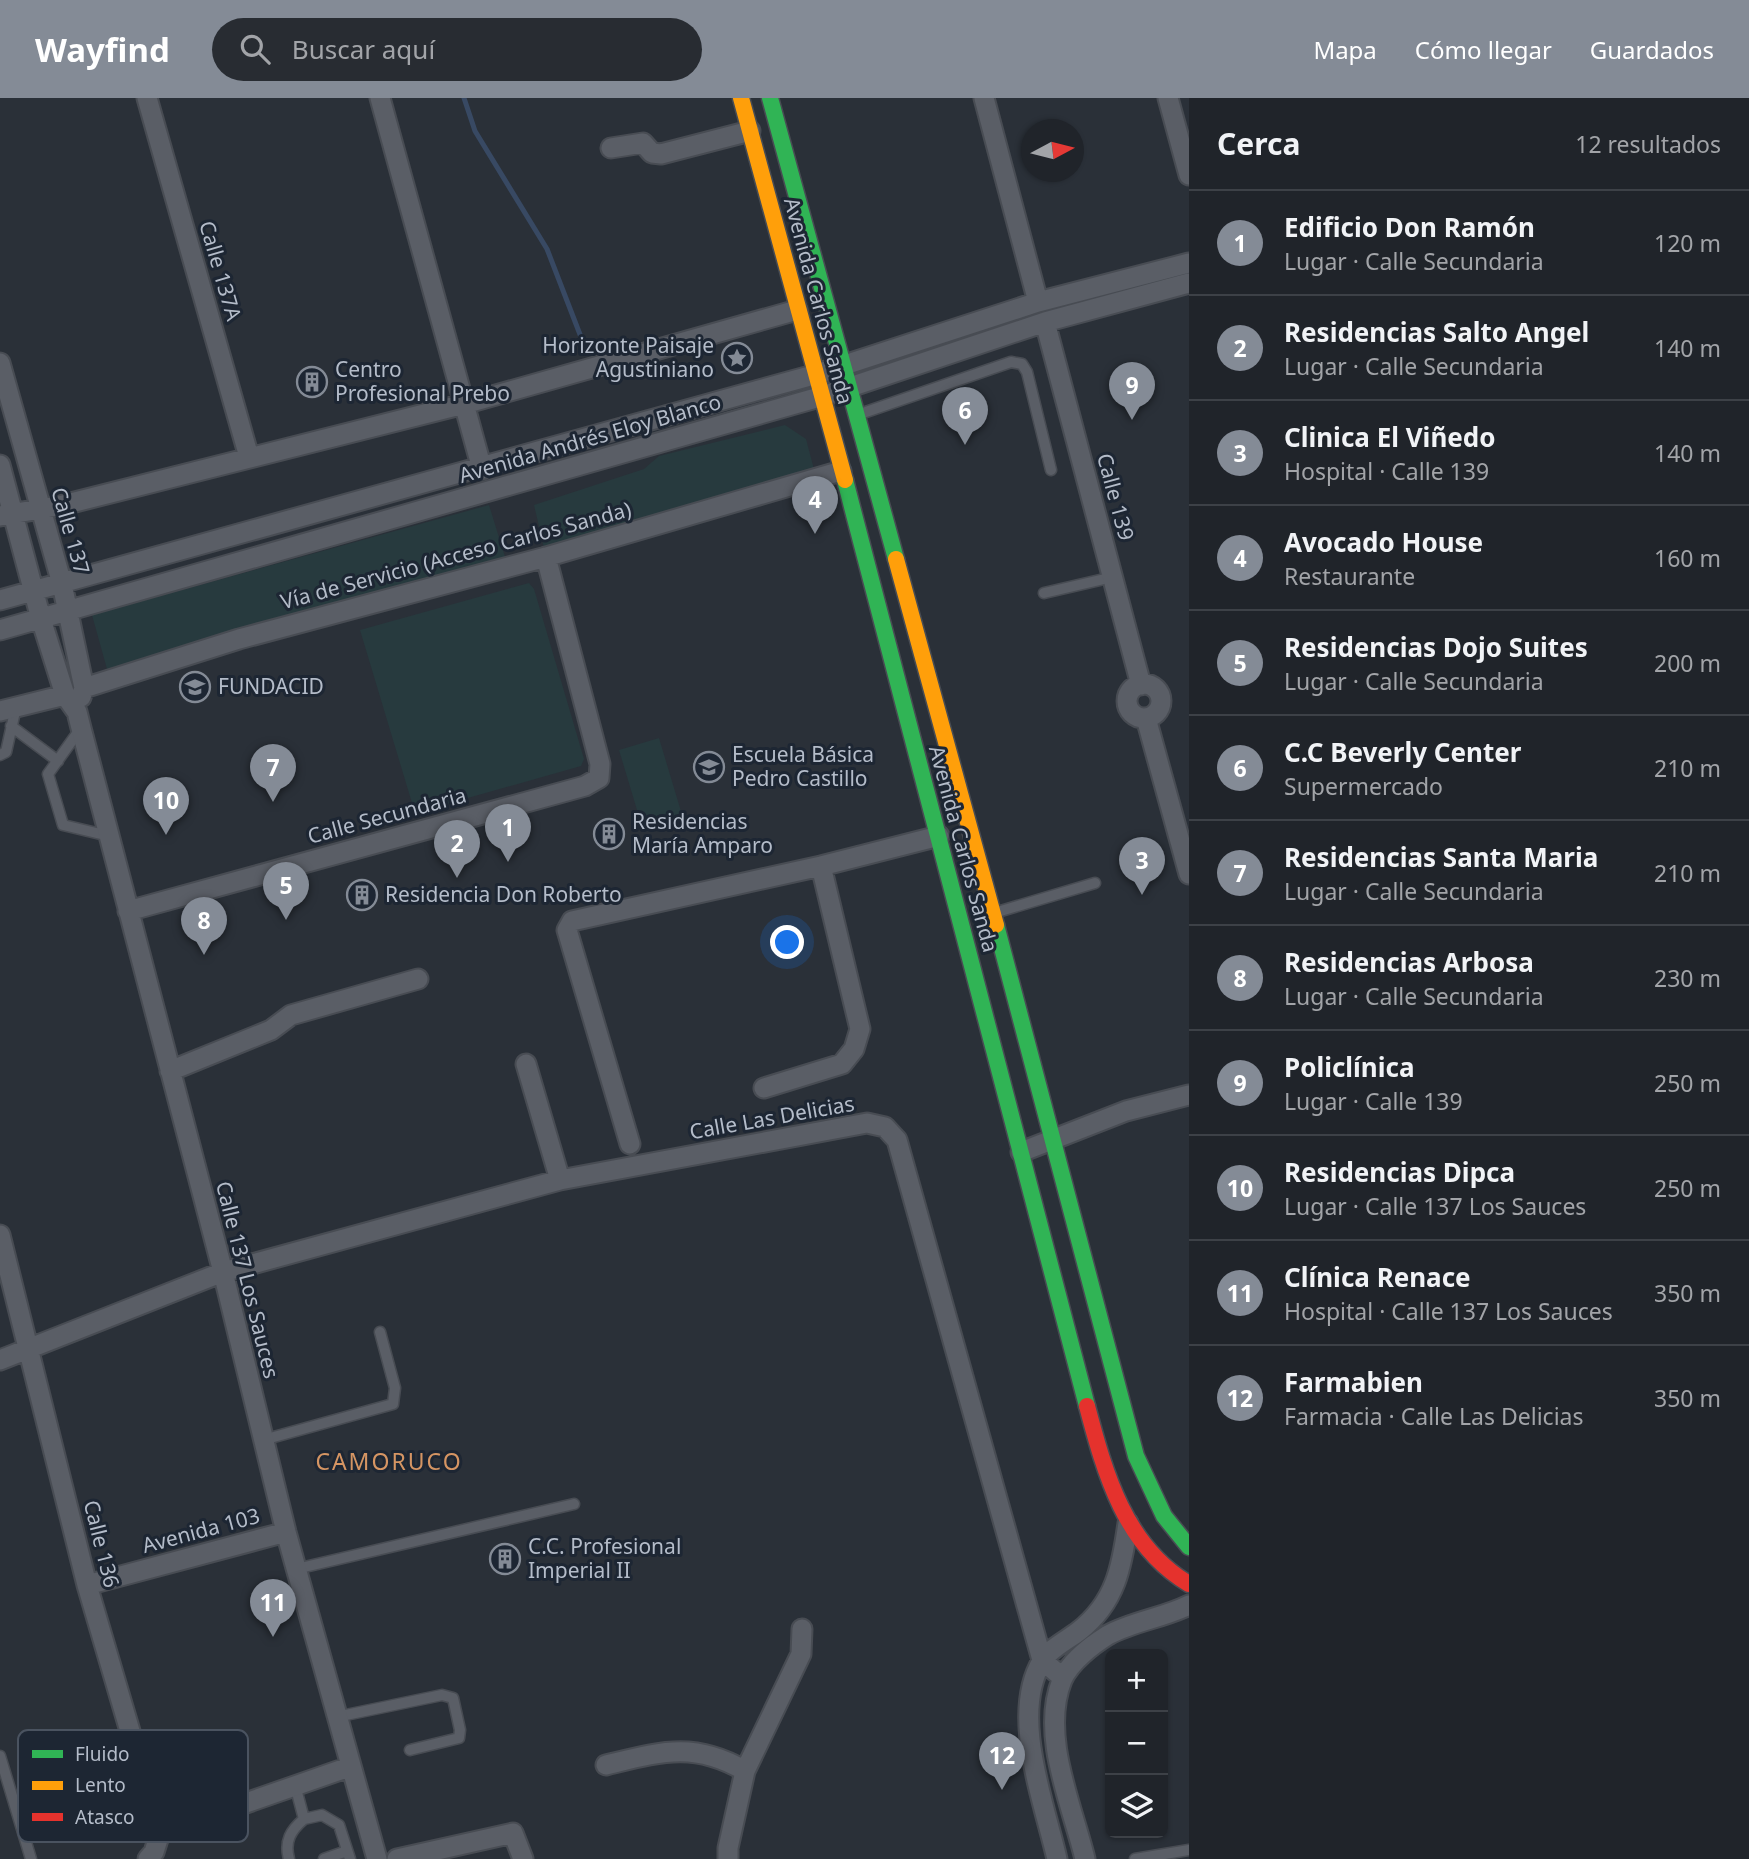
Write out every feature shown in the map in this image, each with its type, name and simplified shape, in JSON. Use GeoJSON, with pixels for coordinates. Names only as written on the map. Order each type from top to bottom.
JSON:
{"type":"FeatureCollection","features":[{"type":"Feature","properties":{"kind":"street","name":"Calle 137A"},"geometry":{"type":"LineString","coordinates":[[147,98],[249,457]]}},
{"type":"Feature","properties":{"kind":"street"},"geometry":{"type":"LineString","coordinates":[[380,98],[482,469]]}},
{"type":"Feature","properties":{"kind":"street","name":"Avenida Carlos Sanda"},"geometry":{"type":"LineString","coordinates":[[741,98],[797,310],[823,396],[1105,1474],[1128,1523],[1170,1575],[1189,1584]]}},
{"type":"Feature","properties":{"kind":"street","name":"Avenida Carlos Sanda"},"geometry":{"type":"LineString","coordinates":[[770,98],[1055,1140],[1136,1456],[1155,1504],[1169,1529],[1189,1547]]}},
{"type":"Feature","properties":{"kind":"street"},"geometry":{"type":"LineString","coordinates":[[984,98],[1038,302]]}},
{"type":"Feature","properties":{"kind":"street"},"geometry":{"type":"LineString","coordinates":[[1168,98],[1189,175]]}},
{"type":"Feature","properties":{"kind":"street"},"geometry":{"type":"LineString","coordinates":[[611,148],[643,144],[652,153],[662,155],[750,131]]}},
{"type":"Feature","properties":{"kind":"street","name":"Avenida Andrés Eloy Blanco"},"geometry":{"type":"LineString","coordinates":[[0,600],[482,469],[842,367],[1038,302],[1189,263]]}},
{"type":"Feature","properties":{"kind":"street","name":"Avenida Andrés Eloy Blanco"},"geometry":{"type":"LineString","coordinates":[[0,630],[823,396],[1045,322],[1189,283]]}},
{"type":"Feature","properties":{"kind":"street"},"geometry":{"type":"LineString","coordinates":[[7,514],[464,404],[797,310]]}},
{"type":"Feature","properties":{"kind":"street","name":"Calle 139"},"geometry":{"type":"LineString","coordinates":[[1045,322],[1141,685],[1128,695],[1128,706],[1135,716],[1146,718],[1189,874]]}},
{"type":"Feature","properties":{"kind":"street","name":"Calle 137"},"geometry":{"type":"LineString","coordinates":[[0,363],[68,611],[84,688],[79,720]]}},
{"type":"Feature","properties":{"kind":"street"},"geometry":{"type":"LineString","coordinates":[[0,465],[7,514],[65,695],[79,720]]}},
{"type":"Feature","properties":{"kind":"street","name":"Vía de Servicio (Acceso Carlos Sanda)"},"geometry":{"type":"LineString","coordinates":[[84,688],[239,639],[546,557],[841,471]]}},
{"type":"Feature","properties":{"kind":"street","name":"Calle Secundaria"},"geometry":{"type":"LineString","coordinates":[[128,911],[585,786],[599,778],[600,764],[546,557]]}},
{"type":"Feature","properties":{"kind":"street"},"geometry":{"type":"LineString","coordinates":[[9,715],[65,695]]}},
{"type":"Feature","properties":{"kind":"street","name":"Calle 137 Los Sauces"},"geometry":{"type":"LineString","coordinates":[[79,720],[223,1272],[285,1532],[377,1859]]}},
{"type":"Feature","properties":{"kind":"street"},"geometry":{"type":"LineString","coordinates":[[630,1144],[567,930],[572,921],[821,866],[939,836]]}},
{"type":"Feature","properties":{"kind":"street"},"geometry":{"type":"LineString","coordinates":[[764,1088],[842,1064],[854,1049],[860,1029],[821,866]]}},
{"type":"Feature","properties":{"kind":"street"},"geometry":{"type":"LineString","coordinates":[[170,1071],[271,1030],[291,1015],[418,979]]}},
{"type":"Feature","properties":{"kind":"street"},"geometry":{"type":"LineString","coordinates":[[526,1064],[560,1180]]}},
{"type":"Feature","properties":{"kind":"street"},"geometry":{"type":"LineString","coordinates":[[1021,1152],[1126,1111],[1189,1095]]}},
{"type":"Feature","properties":{"kind":"street","name":"Calle Las Delicias"},"geometry":{"type":"LineString","coordinates":[[0,1360],[223,1272],[560,1180],[867,1123],[885,1126],[897,1140],[1042,1660]]}},
{"type":"Feature","properties":{"kind":"street","name":"Calle 136"},"geometry":{"type":"LineString","coordinates":[[0,1235],[87,1585],[130,1730]]}},
{"type":"Feature","properties":{"kind":"street"},"geometry":{"type":"LineString","coordinates":[[1057,1859],[1027,1726],[1029,1698],[1042,1660],[1090,1622],[1111,1598],[1123,1562],[1128,1523]]}},
{"type":"Feature","properties":{"kind":"street","name":"Avenida 103"},"geometry":{"type":"LineString","coordinates":[[87,1585],[285,1532]]}},
{"type":"Feature","properties":{"kind":"street"},"geometry":{"type":"LineString","coordinates":[[1085,1859],[1057,1749],[1056,1706],[1063,1678],[1081,1655],[1108,1636],[1134,1623],[1189,1605]]}},
{"type":"Feature","properties":{"kind":"street"},"geometry":{"type":"LineString","coordinates":[[728,1859],[745,1771],[801,1654],[802,1629]]}},
{"type":"Feature","properties":{"kind":"street"},"geometry":{"type":"LineString","coordinates":[[1042,1660],[1063,1678]]}},
{"type":"Feature","properties":{"kind":"street"},"geometry":{"type":"LineString","coordinates":[[606,1765],[681,1750],[702,1752],[745,1771]]}},
{"type":"Feature","properties":{"kind":"street"},"geometry":{"type":"LineString","coordinates":[[248,1801],[349,1767]]}},
{"type":"Feature","properties":{"kind":"street"},"geometry":{"type":"LineString","coordinates":[[397,1859],[513,1833],[523,1859]]}},
{"type":"Feature","properties":{"kind":"street"},"geometry":{"type":"LineString","coordinates":[[148,1859],[155,1852],[158,1842]]}},
{"type":"Feature","properties":{"kind":"lane"},"geometry":{"type":"LineString","coordinates":[[856,415],[1011,362],[1022,364],[1027,372],[1051,470]]}},
{"type":"Feature","properties":{"kind":"lane"},"geometry":{"type":"LineString","coordinates":[[1044,593],[1113,577]]}},
{"type":"Feature","properties":{"kind":"lane"},"geometry":{"type":"LineString","coordinates":[[9,715],[58,761]]}},
{"type":"Feature","properties":{"kind":"lane"},"geometry":{"type":"LineString","coordinates":[[0,755],[6,752],[9,715]]}},
{"type":"Feature","properties":{"kind":"lane"},"geometry":{"type":"LineString","coordinates":[[79,720],[58,761],[48,774],[63,825],[109,836]]}},
{"type":"Feature","properties":{"kind":"lane"},"geometry":{"type":"LineString","coordinates":[[993,914],[1095,883]]}},
{"type":"Feature","properties":{"kind":"lane"},"geometry":{"type":"LineString","coordinates":[[263,1440],[393,1404],[395,1388],[380,1332]]}},
{"type":"Feature","properties":{"kind":"lane"},"geometry":{"type":"LineString","coordinates":[[296,1569],[574,1504]]}},
{"type":"Feature","properties":{"kind":"lane"},"geometry":{"type":"LineString","coordinates":[[335,1717],[442,1695],[453,1698],[460,1730],[458,1738],[410,1750]]}},
{"type":"Feature","properties":{"kind":"lane"},"geometry":{"type":"LineString","coordinates":[[0,1756],[18,1816]]}},
{"type":"Feature","properties":{"kind":"lane"},"geometry":{"type":"LineString","coordinates":[[295,1784],[304,1819]]}},
{"type":"Feature","properties":{"kind":"lane"},"geometry":{"type":"LineString","coordinates":[[289,1859],[288,1840],[292,1829],[304,1819],[323,1815],[339,1825],[349,1855],[324,1859]]}},
{"type":"Feature","properties":{"kind":"lane"},"geometry":{"type":"LineString","coordinates":[[26,1842],[31,1859]]}},
{"type":"Feature","properties":{"kind":"lane"},"geometry":{"type":"LineString","coordinates":[[1135,1859],[1189,1850]]}},
{"type":"Feature","properties":{"kind":"green space"},"geometry":{"type":"Polygon","coordinates":[[[785,425],[806,439],[815,473],[544,548],[534,505],[644,469],[659,456],[785,425]]]}},
{"type":"Feature","properties":{"kind":"green space"},"geometry":{"type":"Polygon","coordinates":[[[489,505],[506,560],[107,669],[92,615],[489,505]]]}},
{"type":"Feature","properties":{"kind":"green space"},"geometry":{"type":"Polygon","coordinates":[[[529,583],[534,589],[584,759],[581,766],[415,813],[360,630],[529,583]]]}},
{"type":"Feature","properties":{"kind":"green space"},"geometry":{"type":"Polygon","coordinates":[[[659,738],[683,818],[643,830],[619,750],[659,738]]]}},
{"type":"Feature","properties":{"kind":"waterway"},"geometry":{"type":"LineString","coordinates":[[464,98],[475,131],[547,249],[586,350]]}},
{"type":"Feature","properties":{"kind":"traffic: fast"},"geometry":{"type":"LineString","coordinates":[[770,98],[896,559]]}},
{"type":"Feature","properties":{"kind":"traffic: fast"},"geometry":{"type":"LineString","coordinates":[[845,480],[1087,1406]]}},
{"type":"Feature","properties":{"kind":"traffic: fast"},"geometry":{"type":"LineString","coordinates":[[996,925],[1136,1456],[1164,1516],[1189,1547]]}},
{"type":"Feature","properties":{"kind":"traffic: slow"},"geometry":{"type":"LineString","coordinates":[[741,98],[845,480]]}},
{"type":"Feature","properties":{"kind":"traffic: slow"},"geometry":{"type":"LineString","coordinates":[[896,559],[996,925]]}},
{"type":"Feature","properties":{"kind":"traffic: jam"},"geometry":{"type":"LineString","coordinates":[[1087,1406],[1110,1482],[1133,1529],[1167,1568],[1189,1584]]}},
{"type":"Feature","properties":{"kind":"place","name":"Horizonte Paisaje Agustiniano"},"geometry":{"type":"Point","coordinates":[737,358]}},
{"type":"Feature","properties":{"kind":"place","name":"Centro Profesional Prebo"},"geometry":{"type":"Point","coordinates":[312,382]}},
{"type":"Feature","properties":{"kind":"place","name":"Policlínica"},"geometry":{"type":"Point","coordinates":[1132,420]}},
{"type":"Feature","properties":{"kind":"place","name":"C.C Beverly Center"},"geometry":{"type":"Point","coordinates":[965,445]}},
{"type":"Feature","properties":{"kind":"place","name":"Avocado House"},"geometry":{"type":"Point","coordinates":[815,534]}},
{"type":"Feature","properties":{"kind":"place","name":"FUNDACID"},"geometry":{"type":"Point","coordinates":[195,687]}},
{"type":"Feature","properties":{"kind":"place","name":"Escuela Básica Pedro Castillo"},"geometry":{"type":"Point","coordinates":[709,767]}},
{"type":"Feature","properties":{"kind":"place","name":"Residencias Santa Maria"},"geometry":{"type":"Point","coordinates":[273,802]}},
{"type":"Feature","properties":{"kind":"place","name":"Residencias María Amparo"},"geometry":{"type":"Point","coordinates":[609,834]}},
{"type":"Feature","properties":{"kind":"place","name":"Residencias Dipca"},"geometry":{"type":"Point","coordinates":[166,835]}},
{"type":"Feature","properties":{"kind":"place","name":"Edificio Don Ramón"},"geometry":{"type":"Point","coordinates":[508,862]}},
{"type":"Feature","properties":{"kind":"place","name":"Residencias Salto Angel"},"geometry":{"type":"Point","coordinates":[457,878]}},
{"type":"Feature","properties":{"kind":"place","name":"Residencia Don Roberto"},"geometry":{"type":"Point","coordinates":[362,895]}},
{"type":"Feature","properties":{"kind":"place","name":"Clinica El Viñedo"},"geometry":{"type":"Point","coordinates":[1142,895]}},
{"type":"Feature","properties":{"kind":"place","name":"Residencias Dojo Suites"},"geometry":{"type":"Point","coordinates":[286,920]}},
{"type":"Feature","properties":{"kind":"place","name":"Residencias Arbosa"},"geometry":{"type":"Point","coordinates":[204,955]}},
{"type":"Feature","properties":{"kind":"place","name":"C.C. Profesional Imperial II"},"geometry":{"type":"Point","coordinates":[505,1559]}},
{"type":"Feature","properties":{"kind":"place","name":"Clínica Renace"},"geometry":{"type":"Point","coordinates":[273,1637]}},
{"type":"Feature","properties":{"kind":"place","name":"Farmabien"},"geometry":{"type":"Point","coordinates":[1002,1790]}},
{"type":"Feature","properties":{"kind":"district","name":"CAMORUCO"},"geometry":{"type":"Point","coordinates":[389,1462]}}]}
